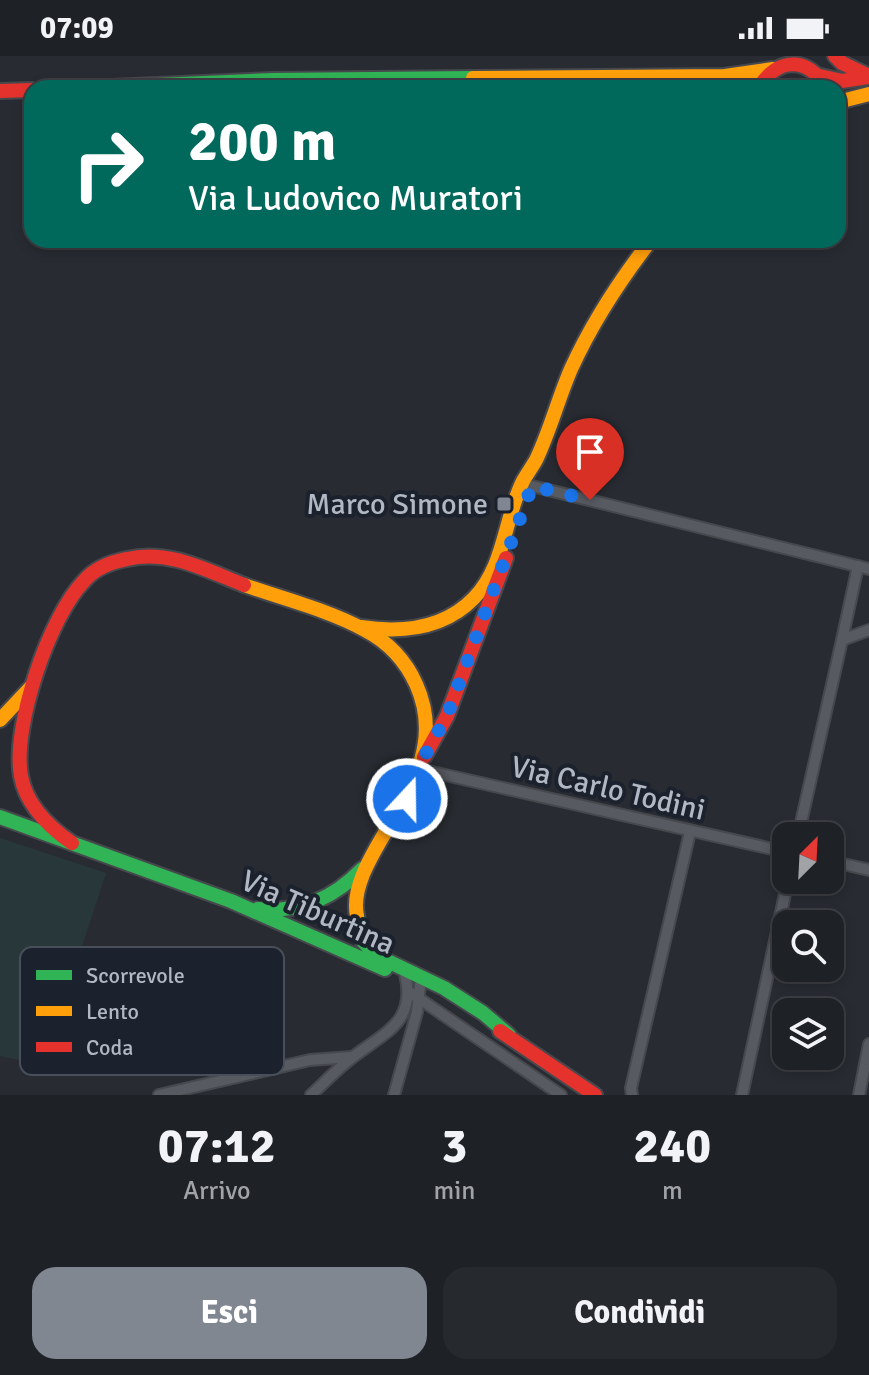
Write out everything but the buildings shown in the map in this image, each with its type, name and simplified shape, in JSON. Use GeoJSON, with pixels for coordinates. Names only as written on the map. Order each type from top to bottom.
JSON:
{"type":"FeatureCollection","features":[{"type":"Feature","properties":{"kind":"main road"},"geometry":{"type":"LineString","coordinates":[[835,56],[869,77]]}},
{"type":"Feature","properties":{"kind":"main road"},"geometry":{"type":"LineString","coordinates":[[288,80],[725,76],[780,63],[799,63],[839,80]]}},
{"type":"Feature","properties":{"kind":"main road"},"geometry":{"type":"LineString","coordinates":[[763,80],[780,63]]}},
{"type":"Feature","properties":{"kind":"main road"},"geometry":{"type":"LineString","coordinates":[[725,76],[732,80]]}},
{"type":"Feature","properties":{"kind":"main road"},"geometry":{"type":"LineString","coordinates":[[846,80],[869,77]]}},
{"type":"Feature","properties":{"kind":"main road"},"geometry":{"type":"LineString","coordinates":[[0,91],[24,90]]}},
{"type":"Feature","properties":{"kind":"main road"},"geometry":{"type":"LineString","coordinates":[[846,100],[869,94]]}},
{"type":"Feature","properties":{"kind":"main road"},"geometry":{"type":"LineString","coordinates":[[357,626],[383,630],[419,628],[434,624],[464,607],[477,595],[488,578],[523,482],[535,462],[583,345],[614,292],[645,248]]}},
{"type":"Feature","properties":{"kind":"main road"},"geometry":{"type":"LineString","coordinates":[[231,901],[277,910],[314,904],[344,887],[368,861],[403,807],[421,763],[447,716],[532,486],[535,462]]}},
{"type":"Feature","properties":{"kind":"main road"},"geometry":{"type":"LineString","coordinates":[[72,843],[45,821],[33,806],[20,775],[20,742],[37,675],[70,596],[84,579],[121,559],[145,555],[184,561],[375,634],[391,648],[415,678],[422,695],[427,737],[421,763]]}},
{"type":"Feature","properties":{"kind":"main road"},"geometry":{"type":"LineString","coordinates":[[0,720],[24,696],[37,675]]}},
{"type":"Feature","properties":{"kind":"main road","name":"Via Tiburtina"},"geometry":{"type":"LineString","coordinates":[[0,817],[231,901],[412,985],[509,1035],[595,1095]]}},
{"type":"Feature","properties":{"kind":"main road"},"geometry":{"type":"LineString","coordinates":[[368,861],[358,888],[357,918],[359,931],[368,948],[464,1000],[493,1019],[509,1035]]}},
{"type":"Feature","properties":{"kind":"street"},"geometry":{"type":"LineString","coordinates":[[532,486],[864,567],[842,640],[801,822]]}},
{"type":"Feature","properties":{"kind":"street"},"geometry":{"type":"LineString","coordinates":[[842,640],[869,630]]}},
{"type":"Feature","properties":{"kind":"street","name":"Via Carlo Todini"},"geometry":{"type":"LineString","coordinates":[[421,763],[690,832],[772,849]]}},
{"type":"Feature","properties":{"kind":"street"},"geometry":{"type":"LineString","coordinates":[[632,1094],[690,832]]}},
{"type":"Feature","properties":{"kind":"street"},"geometry":{"type":"LineString","coordinates":[[844,864],[869,870]]}},
{"type":"Feature","properties":{"kind":"street"},"geometry":{"type":"LineString","coordinates":[[742,1095],[785,894]]}},
{"type":"Feature","properties":{"kind":"street"},"geometry":{"type":"LineString","coordinates":[[311,1095],[352,1057],[398,1022],[412,985]]}},
{"type":"Feature","properties":{"kind":"street"},"geometry":{"type":"LineString","coordinates":[[394,1095],[412,985]]}},
{"type":"Feature","properties":{"kind":"street"},"geometry":{"type":"LineString","coordinates":[[412,985],[561,1095]]}},
{"type":"Feature","properties":{"kind":"street"},"geometry":{"type":"LineString","coordinates":[[859,1095],[869,1044]]}},
{"type":"Feature","properties":{"kind":"street"},"geometry":{"type":"LineString","coordinates":[[284,1066],[310,1060],[352,1057]]}},
{"type":"Feature","properties":{"kind":"street"},"geometry":{"type":"LineString","coordinates":[[159,1095],[245,1075]]}},
{"type":"Feature","properties":{"kind":"shaded area"},"geometry":{"type":"Polygon","coordinates":[[[0,838],[106,873],[82,947],[20,947],[20,1060],[0,1056],[0,838]]]}},
{"type":"Feature","properties":{"kind":"traffic: fast"},"geometry":{"type":"LineString","coordinates":[[725,76],[732,80]]}},
{"type":"Feature","properties":{"kind":"traffic: fast"},"geometry":{"type":"LineString","coordinates":[[273,80],[473,78]]}},
{"type":"Feature","properties":{"kind":"traffic: fast"},"geometry":{"type":"LineString","coordinates":[[0,817],[231,901],[385,969]]}},
{"type":"Feature","properties":{"kind":"traffic: fast"},"geometry":{"type":"LineString","coordinates":[[258,909],[288,909],[315,902],[362,869]]}},
{"type":"Feature","properties":{"kind":"traffic: fast"},"geometry":{"type":"LineString","coordinates":[[357,916],[362,940],[375,955],[444,988],[483,1013],[509,1035]]}},
{"type":"Feature","properties":{"kind":"traffic: slow"},"geometry":{"type":"LineString","coordinates":[[473,78],[725,76],[773,69]]}},
{"type":"Feature","properties":{"kind":"traffic: slow"},"geometry":{"type":"LineString","coordinates":[[846,100],[869,94]]}},
{"type":"Feature","properties":{"kind":"traffic: slow"},"geometry":{"type":"LineString","coordinates":[[361,627],[406,629],[436,622],[462,608],[484,585],[498,557],[523,481],[541,449],[579,352],[607,302],[645,248]]}},
{"type":"Feature","properties":{"kind":"traffic: slow"},"geometry":{"type":"LineString","coordinates":[[244,585],[336,616],[365,630],[395,653],[416,684],[425,721],[421,760],[406,796],[364,872],[357,894],[357,916]]}},
{"type":"Feature","properties":{"kind":"traffic: slow"},"geometry":{"type":"LineString","coordinates":[[0,720],[31,687]]}},
{"type":"Feature","properties":{"kind":"traffic: jam"},"geometry":{"type":"LineString","coordinates":[[835,56],[842,63],[869,76]]}},
{"type":"Feature","properties":{"kind":"traffic: jam"},"geometry":{"type":"LineString","coordinates":[[765,80],[775,70],[792,64],[810,70],[820,80]]}},
{"type":"Feature","properties":{"kind":"traffic: jam"},"geometry":{"type":"LineString","coordinates":[[820,76],[838,80]]}},
{"type":"Feature","properties":{"kind":"traffic: jam"},"geometry":{"type":"LineString","coordinates":[[846,80],[869,77]]}},
{"type":"Feature","properties":{"kind":"traffic: jam"},"geometry":{"type":"LineString","coordinates":[[0,91],[24,90]]}},
{"type":"Feature","properties":{"kind":"traffic: jam"},"geometry":{"type":"LineString","coordinates":[[72,843],[33,806],[21,776],[20,755],[22,730],[36,674],[46,646],[71,598],[98,570],[115,562],[142,557],[187,563],[244,585]]}},
{"type":"Feature","properties":{"kind":"traffic: jam"},"geometry":{"type":"LineString","coordinates":[[424,757],[447,716],[506,558]]}},
{"type":"Feature","properties":{"kind":"traffic: jam"},"geometry":{"type":"LineString","coordinates":[[500,1031],[595,1095]]}},
{"type":"Feature","properties":{"kind":"place","name":"Marco Simone"},"geometry":{"type":"Point","coordinates":[504,504]}},
{"type":"Feature","properties":{"kind":"route"},"geometry":{"type":"LineString","coordinates":[[407,799],[424,757],[447,716],[532,486],[590,500]]}}]}
